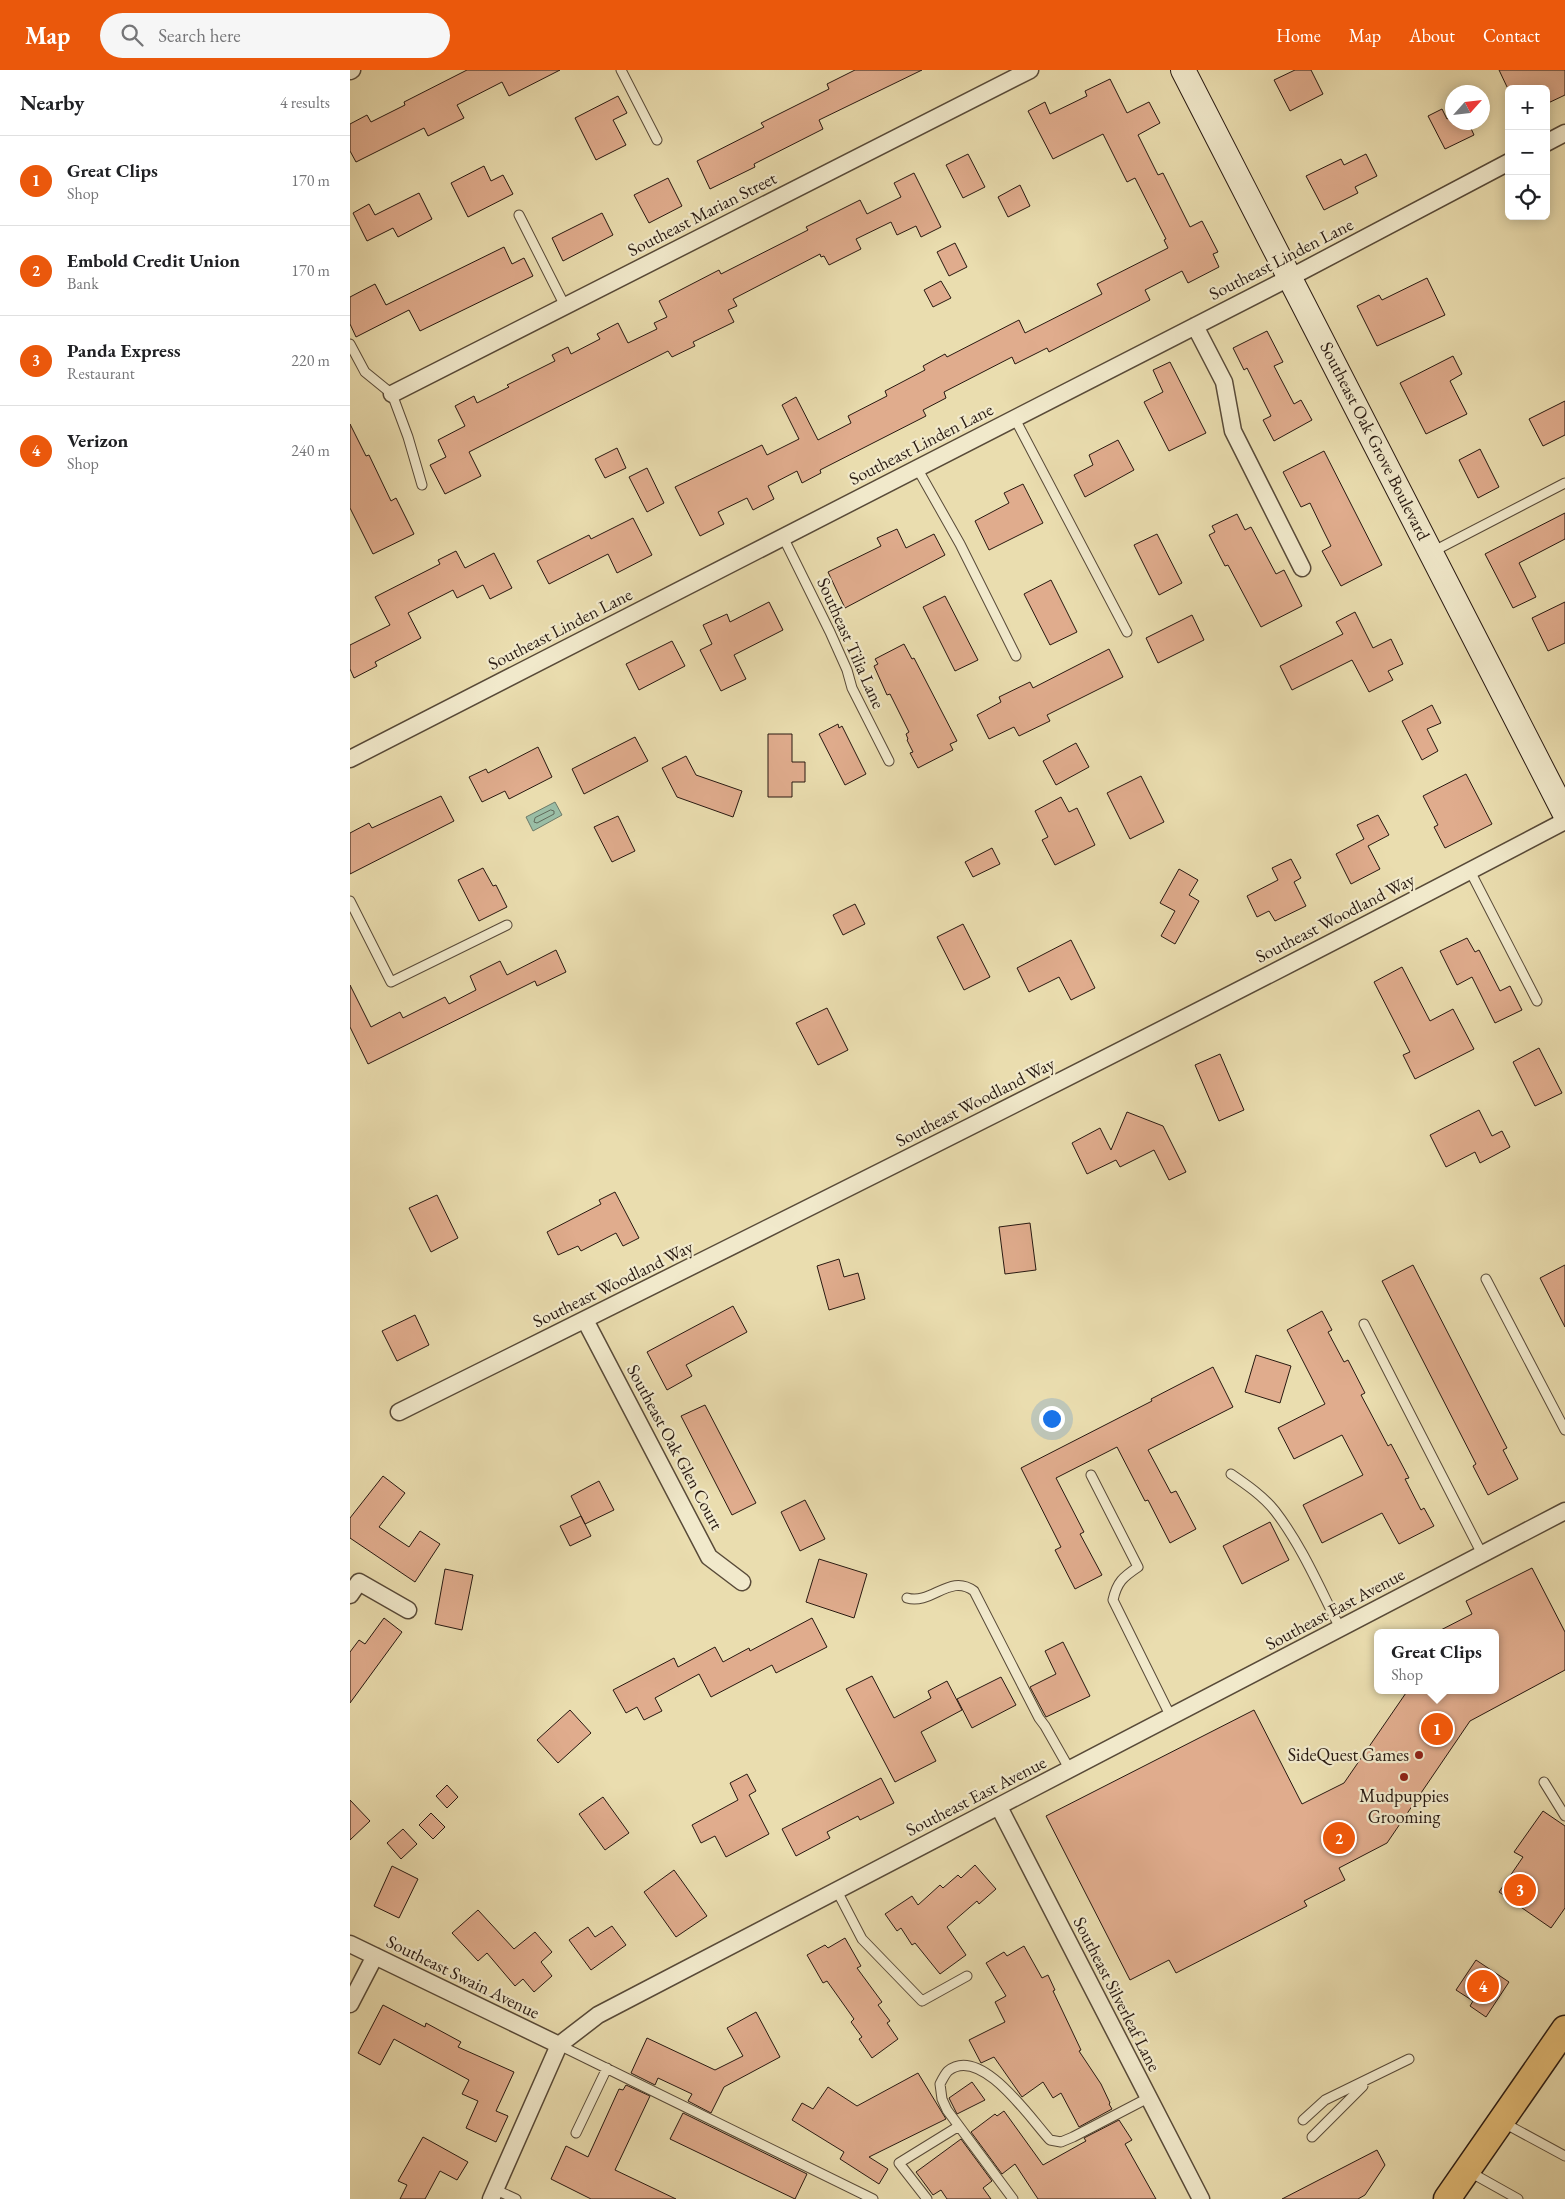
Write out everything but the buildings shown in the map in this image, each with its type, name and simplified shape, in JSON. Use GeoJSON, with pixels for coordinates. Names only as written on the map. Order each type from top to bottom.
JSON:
{"type":"FeatureCollection","features":[{"type":"Feature","properties":{"kind":"main road"},"geometry":{"type":"LineString","coordinates":[[1447,2199],[1565,2029]]}},
{"type":"Feature","properties":{"kind":"street","name":"Southeast Marian Street"},"geometry":{"type":"LineString","coordinates":[[392,394],[1030,70]]}},
{"type":"Feature","properties":{"kind":"street","name":"Southeast Oak Grove Boulevard"},"geometry":{"type":"LineString","coordinates":[[1183,70],[1291,277],[1565,814]]}},
{"type":"Feature","properties":{"kind":"street"},"geometry":{"type":"LineString","coordinates":[[1550,141],[1565,133]]}},
{"type":"Feature","properties":{"kind":"street","name":"Southeast Linden Lane"},"geometry":{"type":"LineString","coordinates":[[350,759],[1291,277],[1505,164]]}},
{"type":"Feature","properties":{"kind":"street"},"geometry":{"type":"LineString","coordinates":[[1195,326],[1224,382],[1233,431],[1302,568]]}},
{"type":"Feature","properties":{"kind":"street","name":"Southeast Woodland Way"},"geometry":{"type":"LineString","coordinates":[[399,1412],[880,1173],[1565,821]]}},
{"type":"Feature","properties":{"kind":"street","name":"Southeast Oak Glen Court"},"geometry":{"type":"LineString","coordinates":[[585,1320],[710,1556],[742,1582]]}},
{"type":"Feature","properties":{"kind":"street","name":"Southeast East Avenue"},"geometry":{"type":"LineString","coordinates":[[494,2194],[559,2045],[598,2015],[1565,1511]]}},
{"type":"Feature","properties":{"kind":"street"},"geometry":{"type":"LineString","coordinates":[[350,1595],[360,1582],[408,1610]]}},
{"type":"Feature","properties":{"kind":"street","name":"Southeast Silverleaf Lane"},"geometry":{"type":"LineString","coordinates":[[999,1807],[1201,2199]]}},
{"type":"Feature","properties":{"kind":"street","name":"Southeast Swain Avenue"},"geometry":{"type":"LineString","coordinates":[[350,1944],[559,2045]]}},
{"type":"Feature","properties":{"kind":"street"},"geometry":{"type":"LineString","coordinates":[[350,2004],[375,1956]]}},
{"type":"Feature","properties":{"kind":"lane"},"geometry":{"type":"LineString","coordinates":[[621,70],[657,140]]}},
{"type":"Feature","properties":{"kind":"lane"},"geometry":{"type":"LineString","coordinates":[[519,215],[565,306]]}},
{"type":"Feature","properties":{"kind":"lane"},"geometry":{"type":"LineString","coordinates":[[350,344],[365,372],[392,394],[408,437],[422,485]]}},
{"type":"Feature","properties":{"kind":"lane"},"geometry":{"type":"LineString","coordinates":[[1015,419],[1127,632]]}},
{"type":"Feature","properties":{"kind":"lane"},"geometry":{"type":"LineString","coordinates":[[917,468],[960,544],[1016,656]]}},
{"type":"Feature","properties":{"kind":"lane"},"geometry":{"type":"LineString","coordinates":[[1431,552],[1565,483]]}},
{"type":"Feature","properties":{"kind":"lane","name":"Southeast Tilia Lane"},"geometry":{"type":"LineString","coordinates":[[783,537],[830,632],[847,670],[852,688],[889,761]]}},
{"type":"Feature","properties":{"kind":"lane"},"geometry":{"type":"LineString","coordinates":[[1470,870],[1537,1001]]}},
{"type":"Feature","properties":{"kind":"lane"},"geometry":{"type":"LineString","coordinates":[[350,901],[391,982],[507,925]]}},
{"type":"Feature","properties":{"kind":"lane"},"geometry":{"type":"LineString","coordinates":[[1486,1279],[1565,1430]]}},
{"type":"Feature","properties":{"kind":"lane"},"geometry":{"type":"LineString","coordinates":[[1364,1324],[1482,1554]]}},
{"type":"Feature","properties":{"kind":"lane"},"geometry":{"type":"LineString","coordinates":[[1231,1474],[1255,1491],[1274,1510],[1288,1530],[1340,1628]]}},
{"type":"Feature","properties":{"kind":"lane"},"geometry":{"type":"LineString","coordinates":[[1091,1475],[1138,1567],[1126,1575],[1116,1586],[1113,1600],[1171,1717]]}},
{"type":"Feature","properties":{"kind":"lane"},"geometry":{"type":"LineString","coordinates":[[907,1598],[913,1600],[931,1595],[944,1588],[961,1585],[967,1586],[974,1591],[1039,1718],[1070,1770]]}},
{"type":"Feature","properties":{"kind":"lane"},"geometry":{"type":"LineString","coordinates":[[1544,1782],[1564,1814]]}},
{"type":"Feature","properties":{"kind":"lane"},"geometry":{"type":"LineString","coordinates":[[837,1891],[862,1939],[922,2001],[967,1976]]}},
{"type":"Feature","properties":{"kind":"lane"},"geometry":{"type":"LineString","coordinates":[[559,2045],[873,2199]]}},
{"type":"Feature","properties":{"kind":"lane"},"geometry":{"type":"LineString","coordinates":[[1303,2120],[1325,2100],[1369,2080],[1409,2058]]}},
{"type":"Feature","properties":{"kind":"lane"},"geometry":{"type":"LineString","coordinates":[[1012,2199],[947,2110],[942,2099],[940,2084],[948,2071],[962,2065],[978,2068],[1022,2104],[1050,2140],[1061,2142],[1148,2098]]}},
{"type":"Feature","properties":{"kind":"lane"},"geometry":{"type":"LineString","coordinates":[[576,2133],[606,2068]]}},
{"type":"Feature","properties":{"kind":"lane"},"geometry":{"type":"LineString","coordinates":[[1312,2137],[1369,2080]]}},
{"type":"Feature","properties":{"kind":"lane"},"geometry":{"type":"LineString","coordinates":[[1501,2121],[1565,2156]]}},
{"type":"Feature","properties":{"kind":"lane"},"geometry":{"type":"LineString","coordinates":[[927,2199],[900,2164],[959,2126]]}},
{"type":"Feature","properties":{"kind":"lane"},"geometry":{"type":"LineString","coordinates":[[1467,2170],[1518,2199]]}},
{"type":"Feature","properties":{"kind":"lane"},"geometry":{"type":"LineString","coordinates":[[494,2194],[516,2199]]}},
{"type":"Feature","properties":{"kind":"water"},"geometry":{"type":"Polygon","coordinates":[[[555,802],[562,815],[533,831],[526,817],[555,802]]]}},
{"type":"Feature","properties":{"kind":"place","name":"Great Clips"},"geometry":{"type":"Point","coordinates":[1437,1729]}},
{"type":"Feature","properties":{"kind":"place","name":"SideQuest Games"},"geometry":{"type":"Point","coordinates":[1419,1755]}},
{"type":"Feature","properties":{"kind":"place","name":"Mudpuppies Grooming"},"geometry":{"type":"Point","coordinates":[1404,1777]}},
{"type":"Feature","properties":{"kind":"place","name":"Embold Credit Union"},"geometry":{"type":"Point","coordinates":[1339,1838]}},
{"type":"Feature","properties":{"kind":"place","name":"Panda Express"},"geometry":{"type":"Point","coordinates":[1520,1890]}},
{"type":"Feature","properties":{"kind":"place","name":"Verizon"},"geometry":{"type":"Point","coordinates":[1483,1986]}}]}
